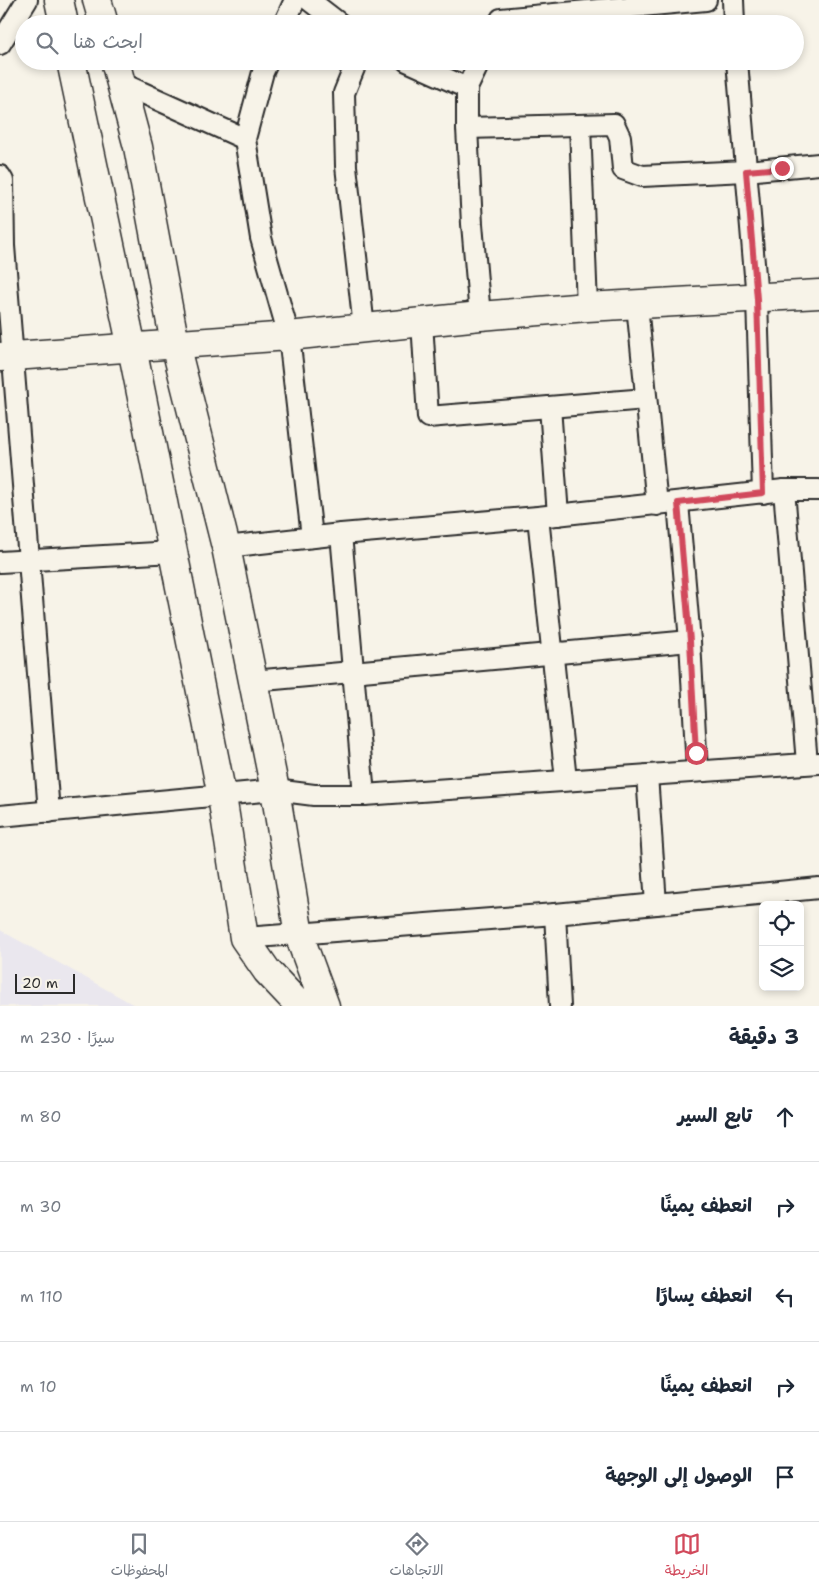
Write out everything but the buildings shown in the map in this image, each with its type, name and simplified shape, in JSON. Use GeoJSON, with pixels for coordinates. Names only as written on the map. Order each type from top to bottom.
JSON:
{"type":"FeatureCollection","features":[{"type":"Feature","properties":{"kind":"street"},"geometry":{"type":"LineString","coordinates":[[17,15],[26,0]]}},
{"type":"Feature","properties":{"kind":"street"},"geometry":{"type":"LineString","coordinates":[[59,0],[62,15]]}},
{"type":"Feature","properties":{"kind":"street"},"geometry":{"type":"LineString","coordinates":[[97,0],[101,15]]}},
{"type":"Feature","properties":{"kind":"street"},"geometry":{"type":"LineString","coordinates":[[288,15],[295,0]]}},
{"type":"Feature","properties":{"kind":"street"},"geometry":{"type":"LineString","coordinates":[[309,0],[328,15]]}},
{"type":"Feature","properties":{"kind":"street"},"geometry":{"type":"LineString","coordinates":[[503,15],[510,0]]}},
{"type":"Feature","properties":{"kind":"street"},"geometry":{"type":"LineString","coordinates":[[559,15],[706,0]]}},
{"type":"Feature","properties":{"kind":"street"},"geometry":{"type":"LineString","coordinates":[[732,0],[733,15]]}},
{"type":"Feature","properties":{"kind":"street"},"geometry":{"type":"LineString","coordinates":[[0,44],[15,19]]}},
{"type":"Feature","properties":{"kind":"street"},"geometry":{"type":"LineString","coordinates":[[73,70],[132,348],[222,796],[244,938],[267,971],[300,1006]]}},
{"type":"Feature","properties":{"kind":"street"},"geometry":{"type":"LineString","coordinates":[[264,70],[245,139],[261,238],[289,336],[312,537]]}},
{"type":"Feature","properties":{"kind":"street"},"geometry":{"type":"LineString","coordinates":[[353,70],[344,93],[346,166],[364,328]]}},
{"type":"Feature","properties":{"kind":"street"},"geometry":{"type":"LineString","coordinates":[[427,70],[468,88]]}},
{"type":"Feature","properties":{"kind":"street"},"geometry":{"type":"LineString","coordinates":[[476,70],[468,88],[467,128],[472,224],[480,316]]}},
{"type":"Feature","properties":{"kind":"street"},"geometry":{"type":"LineString","coordinates":[[738,70],[757,299],[763,493]]}},
{"type":"Feature","properties":{"kind":"street"},"geometry":{"type":"LineString","coordinates":[[118,72],[245,139]]}},
{"type":"Feature","properties":{"kind":"street"},"geometry":{"type":"LineString","coordinates":[[118,72],[138,147],[175,344],[226,547],[275,790],[299,935],[325,1006]]}},
{"type":"Feature","properties":{"kind":"street"},"geometry":{"type":"LineString","coordinates":[[467,128],[614,124],[620,137],[623,170],[642,176],[746,171],[819,164]]}},
{"type":"Feature","properties":{"kind":"street"},"geometry":{"type":"LineString","coordinates":[[580,125],[587,307]]}},
{"type":"Feature","properties":{"kind":"street"},"geometry":{"type":"LineString","coordinates":[[0,176],[2,180],[6,356],[29,560],[49,812]]}},
{"type":"Feature","properties":{"kind":"street"},"geometry":{"type":"LineString","coordinates":[[6,356],[289,336],[587,307],[757,299],[819,294]]}},
{"type":"Feature","properties":{"kind":"street"},"geometry":{"type":"LineString","coordinates":[[637,305],[658,505]]}},
{"type":"Feature","properties":{"kind":"street"},"geometry":{"type":"LineString","coordinates":[[422,322],[428,417],[646,399]]}},
{"type":"Feature","properties":{"kind":"street"},"geometry":{"type":"LineString","coordinates":[[550,407],[548,516],[552,655],[566,780]]}},
{"type":"Feature","properties":{"kind":"street"},"geometry":{"type":"LineString","coordinates":[[226,547],[341,534],[678,503],[784,490],[819,490]]}},
{"type":"Feature","properties":{"kind":"street"},"geometry":{"type":"LineString","coordinates":[[0,816],[275,790],[314,795],[364,795],[813,763],[784,490]]}},
{"type":"Feature","properties":{"kind":"street"},"geometry":{"type":"LineString","coordinates":[[678,503],[690,641],[698,771]]}},
{"type":"Feature","properties":{"kind":"street"},"geometry":{"type":"LineString","coordinates":[[341,534],[364,795]]}},
{"type":"Feature","properties":{"kind":"street"},"geometry":{"type":"LineString","coordinates":[[0,562],[173,552]]}},
{"type":"Feature","properties":{"kind":"street"},"geometry":{"type":"LineString","coordinates":[[253,681],[690,641]]}},
{"type":"Feature","properties":{"kind":"street"},"geometry":{"type":"LineString","coordinates":[[647,775],[656,904]]}},
{"type":"Feature","properties":{"kind":"street"},"geometry":{"type":"LineString","coordinates":[[244,938],[555,914],[819,888]]}},
{"type":"Feature","properties":{"kind":"street"},"geometry":{"type":"LineString","coordinates":[[555,914],[560,1006]]}},
{"type":"Feature","properties":{"kind":"shaded area"},"geometry":{"type":"Polygon","coordinates":[[[0,930],[136,1006],[0,1006],[0,930]]]}},
{"type":"Feature","properties":{"kind":"route"},"geometry":{"type":"LineString","coordinates":[[696,753],[690,641],[678,503],[763,493],[757,299],[746,171],[782,168]]}}]}
